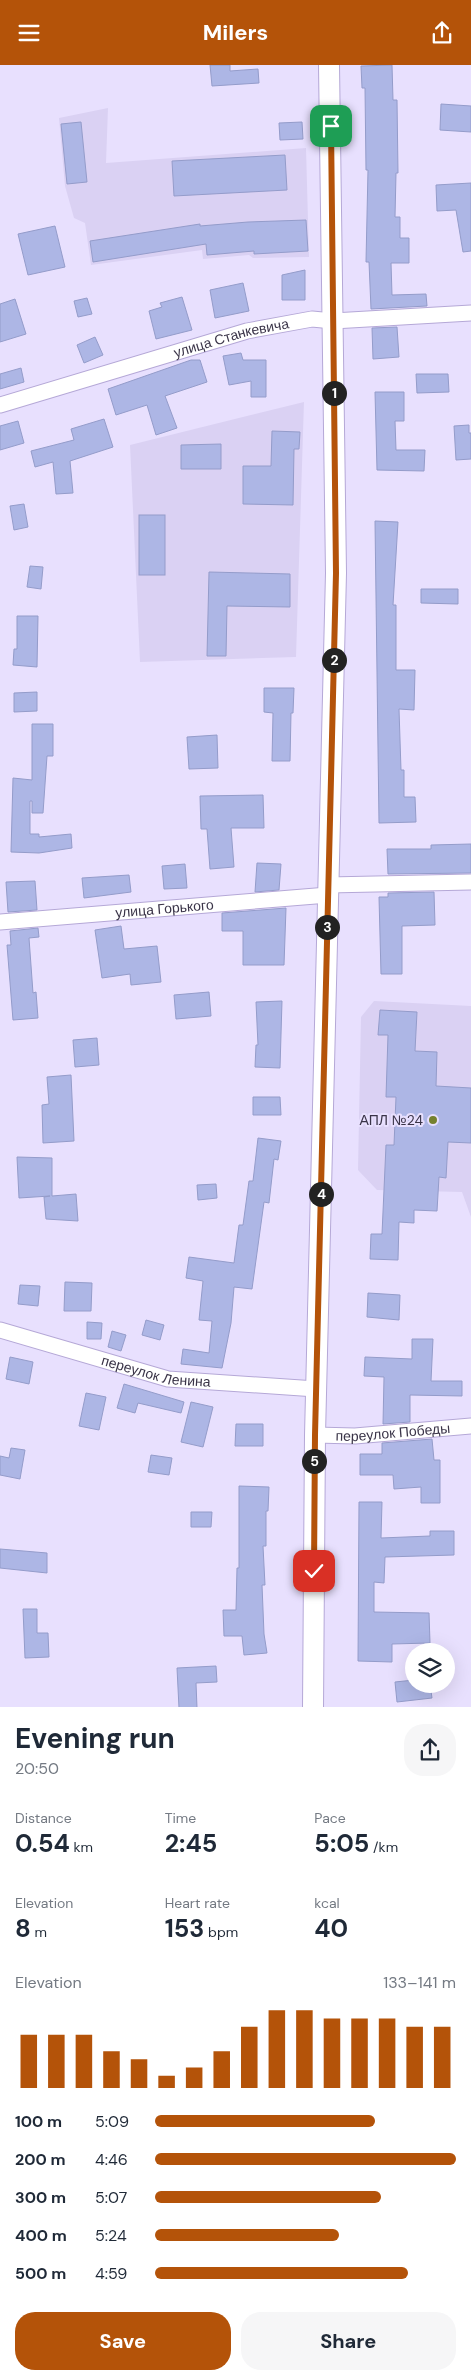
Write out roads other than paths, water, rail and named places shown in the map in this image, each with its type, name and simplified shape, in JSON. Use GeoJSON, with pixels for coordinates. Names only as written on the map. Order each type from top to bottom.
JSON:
{"type":"FeatureCollection","features":[{"type":"Feature","properties":{"kind":"main road"},"geometry":{"type":"LineString","coordinates":[[313,1707],[315,1435],[336,573],[330,65]]}},
{"type":"Feature","properties":{"kind":"street","name":"улица Станкевича"},"geometry":{"type":"LineString","coordinates":[[0,405],[247,331],[312,319],[333,321],[471,313]]}},
{"type":"Feature","properties":{"kind":"street","name":"улица Горького"},"geometry":{"type":"LineString","coordinates":[[0,922],[328,890],[471,882]]}},
{"type":"Feature","properties":{"kind":"street","name":"переулок Ленина"},"geometry":{"type":"LineString","coordinates":[[0,1330],[168,1379],[316,1389]]}},
{"type":"Feature","properties":{"kind":"street","name":"переулок Победы"},"geometry":{"type":"LineString","coordinates":[[315,1435],[355,1436],[471,1426]]}},
{"type":"Feature","properties":{"kind":"place","name":"АПЛ №24"},"geometry":{"type":"Point","coordinates":[433,1120]}}]}
